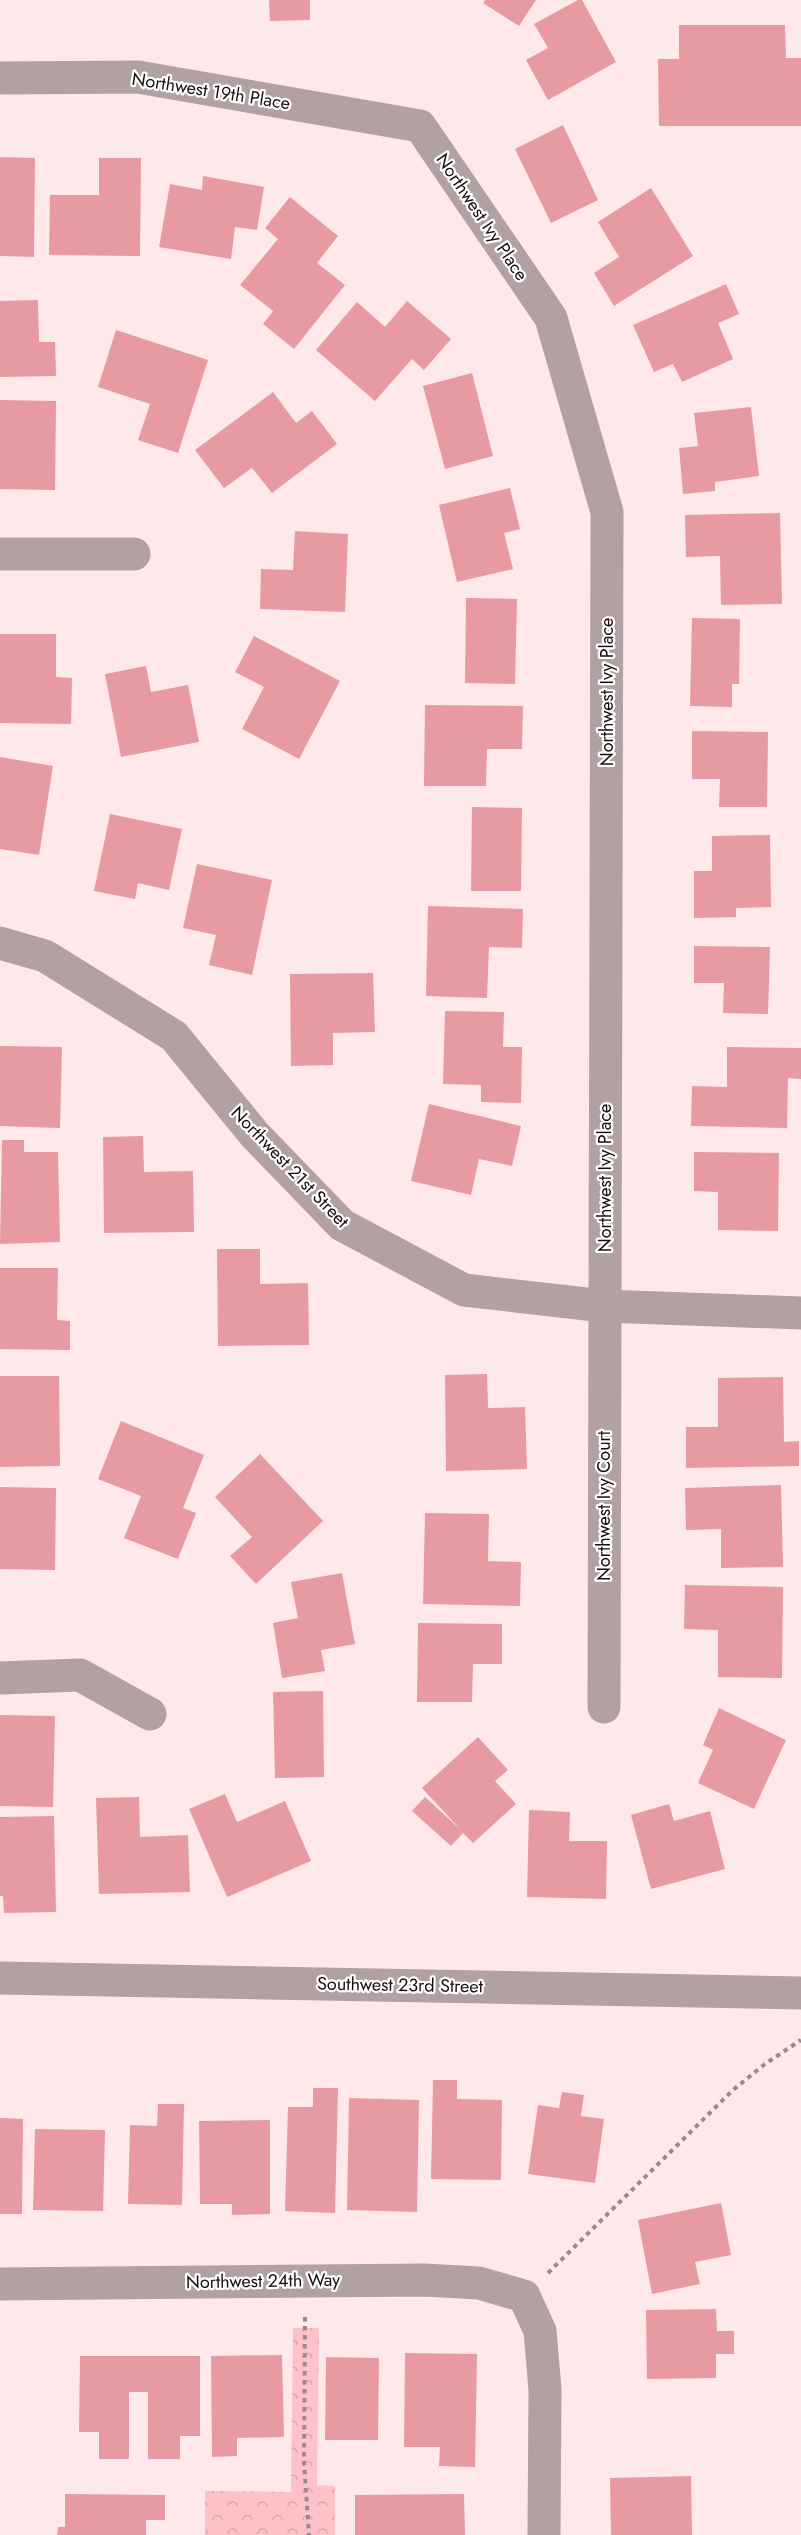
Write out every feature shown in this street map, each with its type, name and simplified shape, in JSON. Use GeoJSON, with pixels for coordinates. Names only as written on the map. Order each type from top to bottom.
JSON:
{"type":"FeatureCollection","features":[{"type":"Feature","properties":{"kind":"street","name":"Northwest 19th Place"},"geometry":{"type":"LineString","coordinates":[[0,78],[138,77],[420,126]]}},
{"type":"Feature","properties":{"kind":"street","name":"Northwest Ivy Place"},"geometry":{"type":"LineString","coordinates":[[420,126],[551,318],[607,512],[604,1306]]}},
{"type":"Feature","properties":{"kind":"street"},"geometry":{"type":"LineString","coordinates":[[0,554],[134,554]]}},
{"type":"Feature","properties":{"kind":"street","name":"Northwest 21st Street"},"geometry":{"type":"LineString","coordinates":[[0,944],[45,956],[174,1036],[255,1135],[342,1225],[464,1290],[604,1306],[801,1313]]}},
{"type":"Feature","properties":{"kind":"street","name":"Northwest Ivy Court"},"geometry":{"type":"LineString","coordinates":[[604,1306],[604,1707]]}},
{"type":"Feature","properties":{"kind":"street"},"geometry":{"type":"LineString","coordinates":[[0,1678],[80,1675],[150,1714]]}},
{"type":"Feature","properties":{"kind":"street","name":"Southwest 23rd Street"},"geometry":{"type":"LineString","coordinates":[[0,1978],[801,1992]]}},
{"type":"Feature","properties":{"kind":"street","name":"Northwest 24th Way"},"geometry":{"type":"LineString","coordinates":[[0,2284],[424,2280],[479,2283],[524,2296]]}},
{"type":"Feature","properties":{"kind":"street"},"geometry":{"type":"LineString","coordinates":[[524,2296],[540,2331],[544,2377],[544,2535]]}},
{"type":"Feature","properties":{"kind":"path"},"geometry":{"type":"LineString","coordinates":[[524,2296],[733,2090],[765,2064],[801,2040]]}},
{"type":"Feature","properties":{"kind":"path"},"geometry":{"type":"LineString","coordinates":[[306,2281],[304,2461],[309,2535]]}},
{"type":"Feature","properties":{"kind":"green space"},"geometry":{"type":"Polygon","coordinates":[[[293,2328],[319,2328],[317,2485],[335,2486],[335,2535],[205,2535],[205,2491],[291,2492],[293,2328]]]}},
{"type":"Feature","properties":{"kind":"building"},"geometry":{"type":"Polygon","coordinates":[[[269,0],[310,0],[310,20],[270,21],[269,0]]]}},
{"type":"Feature","properties":{"kind":"building"},"geometry":{"type":"Polygon","coordinates":[[[485,0],[536,0],[519,26],[483,3],[485,0]]]}},
{"type":"Feature","properties":{"kind":"building"},"geometry":{"type":"Polygon","coordinates":[[[582,0],[616,62],[548,100],[526,60],[548,48],[534,24],[582,0]]]}},
{"type":"Feature","properties":{"kind":"building"},"geometry":{"type":"Polygon","coordinates":[[[679,25],[785,25],[786,58],[801,58],[801,126],[659,126],[658,59],[679,59],[679,25]]]}},
{"type":"Feature","properties":{"kind":"building"},"geometry":{"type":"Polygon","coordinates":[[[563,125],[598,200],[551,223],[515,149],[563,125]]]}},
{"type":"Feature","properties":{"kind":"building"},"geometry":{"type":"Polygon","coordinates":[[[0,157],[35,158],[34,257],[0,256],[0,157]]]}},
{"type":"Feature","properties":{"kind":"building"},"geometry":{"type":"Polygon","coordinates":[[[99,158],[141,158],[140,256],[49,255],[50,195],[99,195],[99,158]]]}},
{"type":"Feature","properties":{"kind":"building"},"geometry":{"type":"Polygon","coordinates":[[[203,176],[264,187],[257,230],[235,227],[231,259],[159,247],[170,184],[202,190],[203,176]]]}},
{"type":"Feature","properties":{"kind":"building"},"geometry":{"type":"Polygon","coordinates":[[[651,188],[693,256],[614,306],[594,273],[619,257],[598,222],[651,188]]]}},
{"type":"Feature","properties":{"kind":"building"},"geometry":{"type":"Polygon","coordinates":[[[290,197],[338,236],[317,263],[345,285],[294,349],[263,324],[273,311],[240,285],[278,239],[265,228],[290,197]]]}},
{"type":"Feature","properties":{"kind":"building"},"geometry":{"type":"Polygon","coordinates":[[[726,284],[739,314],[718,323],[733,359],[682,382],[673,364],[654,372],[633,325],[726,284]]]}},
{"type":"Feature","properties":{"kind":"building"},"geometry":{"type":"Polygon","coordinates":[[[38,300],[39,342],[55,342],[56,376],[0,377],[0,301],[38,300]]]}},
{"type":"Feature","properties":{"kind":"building"},"geometry":{"type":"Polygon","coordinates":[[[407,301],[451,339],[424,370],[412,359],[375,401],[316,350],[357,302],[385,327],[407,301]]]}},
{"type":"Feature","properties":{"kind":"building"},"geometry":{"type":"Polygon","coordinates":[[[116,330],[208,360],[178,453],[138,440],[150,404],[98,387],[116,330]]]}},
{"type":"Feature","properties":{"kind":"building"},"geometry":{"type":"Polygon","coordinates":[[[472,373],[493,456],[445,469],[423,386],[472,373]]]}},
{"type":"Feature","properties":{"kind":"building"},"geometry":{"type":"Polygon","coordinates":[[[273,392],[296,423],[312,411],[337,444],[272,493],[252,468],[224,488],[195,450],[273,392]]]}},
{"type":"Feature","properties":{"kind":"building"},"geometry":{"type":"Polygon","coordinates":[[[0,400],[56,401],[55,490],[0,489],[0,400]]]}},
{"type":"Feature","properties":{"kind":"building"},"geometry":{"type":"Polygon","coordinates":[[[751,407],[759,476],[715,482],[715,491],[683,494],[679,448],[698,446],[694,413],[751,407]]]}},
{"type":"Feature","properties":{"kind":"building"},"geometry":{"type":"Polygon","coordinates":[[[510,488],[520,529],[504,533],[513,569],[457,582],[439,505],[510,488]]]}},
{"type":"Feature","properties":{"kind":"building"},"geometry":{"type":"Polygon","coordinates":[[[780,513],[782,604],[721,605],[720,556],[686,557],[685,515],[780,513]]]}},
{"type":"Feature","properties":{"kind":"building"},"geometry":{"type":"Polygon","coordinates":[[[295,531],[348,534],[345,612],[260,609],[261,569],[293,570],[295,531]]]}},
{"type":"Feature","properties":{"kind":"building"},"geometry":{"type":"Polygon","coordinates":[[[466,598],[517,599],[515,684],[465,683],[466,598]]]}},
{"type":"Feature","properties":{"kind":"building"},"geometry":{"type":"Polygon","coordinates":[[[692,618],[740,619],[739,684],[732,684],[732,707],[690,706],[692,618]]]}},
{"type":"Feature","properties":{"kind":"building"},"geometry":{"type":"Polygon","coordinates":[[[0,634],[56,634],[56,677],[72,678],[71,724],[0,723],[0,634]]]}},
{"type":"Feature","properties":{"kind":"building"},"geometry":{"type":"Polygon","coordinates":[[[254,636],[340,681],[299,759],[242,729],[264,687],[235,672],[254,636]]]}},
{"type":"Feature","properties":{"kind":"building"},"geometry":{"type":"Polygon","coordinates":[[[146,666],[151,692],[188,685],[199,742],[121,757],[105,674],[146,666]]]}},
{"type":"Feature","properties":{"kind":"building"},"geometry":{"type":"Polygon","coordinates":[[[425,705],[523,706],[522,749],[487,749],[486,786],[424,786],[425,705]]]}},
{"type":"Feature","properties":{"kind":"building"},"geometry":{"type":"Polygon","coordinates":[[[692,731],[768,732],[767,807],[719,807],[720,779],[692,779],[692,731]]]}},
{"type":"Feature","properties":{"kind":"building"},"geometry":{"type":"Polygon","coordinates":[[[0,757],[53,766],[39,855],[0,849],[0,757]]]}},
{"type":"Feature","properties":{"kind":"building"},"geometry":{"type":"Polygon","coordinates":[[[472,807],[522,808],[521,891],[471,891],[472,807]]]}},
{"type":"Feature","properties":{"kind":"building"},"geometry":{"type":"Polygon","coordinates":[[[110,814],[182,829],[169,890],[138,883],[135,899],[94,891],[110,814]]]}},
{"type":"Feature","properties":{"kind":"building"},"geometry":{"type":"Polygon","coordinates":[[[770,835],[771,907],[736,908],[736,917],[694,918],[694,871],[712,871],[712,836],[770,835]]]}},
{"type":"Feature","properties":{"kind":"building"},"geometry":{"type":"Polygon","coordinates":[[[197,864],[272,880],[252,975],[209,965],[216,935],[183,928],[197,864]]]}},
{"type":"Feature","properties":{"kind":"building"},"geometry":{"type":"Polygon","coordinates":[[[428,906],[523,909],[522,948],[489,947],[487,998],[426,996],[428,906]]]}},
{"type":"Feature","properties":{"kind":"building"},"geometry":{"type":"Polygon","coordinates":[[[694,946],[770,947],[768,1014],[723,1013],[724,983],[694,983],[694,946]]]}},
{"type":"Feature","properties":{"kind":"building"},"geometry":{"type":"Polygon","coordinates":[[[373,973],[375,1032],[333,1033],[333,1065],[291,1066],[290,974],[373,973]]]}},
{"type":"Feature","properties":{"kind":"building"},"geometry":{"type":"Polygon","coordinates":[[[445,1011],[504,1012],[503,1047],[522,1047],[521,1103],[481,1102],[481,1085],[443,1084],[445,1011]]]}},
{"type":"Feature","properties":{"kind":"building"},"geometry":{"type":"Polygon","coordinates":[[[0,1046],[62,1047],[60,1128],[0,1126],[0,1046]]]}},
{"type":"Feature","properties":{"kind":"building"},"geometry":{"type":"Polygon","coordinates":[[[727,1047],[801,1048],[801,1079],[788,1078],[787,1128],[691,1126],[692,1086],[727,1087],[727,1047]]]}},
{"type":"Feature","properties":{"kind":"building"},"geometry":{"type":"Polygon","coordinates":[[[429,1104],[521,1126],[512,1166],[479,1159],[471,1195],[411,1181],[429,1104]]]}},
{"type":"Feature","properties":{"kind":"building"},"geometry":{"type":"Polygon","coordinates":[[[143,1136],[144,1172],[193,1171],[194,1232],[104,1233],[103,1137],[143,1136]]]}},
{"type":"Feature","properties":{"kind":"building"},"geometry":{"type":"Polygon","coordinates":[[[2,1140],[24,1140],[24,1152],[58,1152],[60,1242],[0,1244],[2,1140]]]}},
{"type":"Feature","properties":{"kind":"building"},"geometry":{"type":"Polygon","coordinates":[[[694,1152],[779,1153],[778,1231],[718,1230],[718,1192],[694,1191],[694,1152]]]}},
{"type":"Feature","properties":{"kind":"building"},"geometry":{"type":"Polygon","coordinates":[[[217,1249],[260,1249],[260,1284],[308,1283],[309,1345],[218,1346],[217,1249]]]}},
{"type":"Feature","properties":{"kind":"building"},"geometry":{"type":"Polygon","coordinates":[[[0,1268],[58,1268],[57,1320],[70,1321],[70,1350],[0,1349],[0,1268]]]}},
{"type":"Feature","properties":{"kind":"building"},"geometry":{"type":"Polygon","coordinates":[[[487,1374],[488,1408],[525,1407],[527,1469],[446,1471],[445,1375],[487,1374]]]}},
{"type":"Feature","properties":{"kind":"building"},"geometry":{"type":"Polygon","coordinates":[[[0,1376],[59,1376],[60,1466],[0,1467],[0,1376]]]}},
{"type":"Feature","properties":{"kind":"building"},"geometry":{"type":"Polygon","coordinates":[[[783,1377],[784,1442],[799,1441],[799,1466],[686,1468],[686,1427],[718,1427],[718,1378],[783,1377]]]}},
{"type":"Feature","properties":{"kind":"building"},"geometry":{"type":"Polygon","coordinates":[[[121,1421],[204,1455],[183,1508],[196,1513],[178,1559],[124,1538],[141,1496],[98,1479],[121,1421]]]}},
{"type":"Feature","properties":{"kind":"building"},"geometry":{"type":"Polygon","coordinates":[[[260,1454],[323,1521],[256,1584],[230,1556],[252,1537],[215,1497],[260,1454]]]}},
{"type":"Feature","properties":{"kind":"building"},"geometry":{"type":"Polygon","coordinates":[[[781,1485],[783,1567],[721,1568],[721,1529],[686,1530],[685,1488],[781,1485]]]}},
{"type":"Feature","properties":{"kind":"building"},"geometry":{"type":"Polygon","coordinates":[[[0,1487],[56,1488],[55,1570],[0,1569],[0,1487]]]}},
{"type":"Feature","properties":{"kind":"building"},"geometry":{"type":"Polygon","coordinates":[[[425,1513],[489,1514],[488,1561],[521,1562],[520,1606],[423,1604],[425,1513]]]}},
{"type":"Feature","properties":{"kind":"building"},"geometry":{"type":"Polygon","coordinates":[[[342,1573],[355,1644],[321,1650],[325,1671],[282,1678],[273,1623],[298,1618],[291,1582],[342,1573]]]}},
{"type":"Feature","properties":{"kind":"building"},"geometry":{"type":"Polygon","coordinates":[[[685,1585],[783,1587],[782,1678],[718,1677],[718,1630],[684,1629],[685,1585]]]}},
{"type":"Feature","properties":{"kind":"building"},"geometry":{"type":"Polygon","coordinates":[[[418,1623],[502,1624],[502,1664],[473,1664],[472,1702],[417,1702],[418,1623]]]}},
{"type":"Feature","properties":{"kind":"building"},"geometry":{"type":"Polygon","coordinates":[[[323,1691],[324,1777],[275,1778],[273,1692],[323,1691]]]}},
{"type":"Feature","properties":{"kind":"building"},"geometry":{"type":"Polygon","coordinates":[[[719,1708],[786,1740],[754,1809],[698,1783],[713,1750],[703,1745],[719,1708]]]}},
{"type":"Feature","properties":{"kind":"building"},"geometry":{"type":"Polygon","coordinates":[[[0,1715],[55,1716],[53,1807],[0,1806],[0,1715]]]}},
{"type":"Feature","properties":{"kind":"building"},"geometry":{"type":"Polygon","coordinates":[[[478,1737],[508,1770],[495,1781],[516,1804],[473,1843],[463,1833],[451,1846],[412,1811],[425,1797],[461,1830],[422,1788],[478,1737]]]}},
{"type":"Feature","properties":{"kind":"building"},"geometry":{"type":"Polygon","coordinates":[[[225,1794],[237,1822],[285,1801],[311,1861],[227,1897],[189,1809],[225,1794]]]}},
{"type":"Feature","properties":{"kind":"building"},"geometry":{"type":"Polygon","coordinates":[[[139,1797],[140,1837],[188,1835],[190,1892],[99,1894],[96,1798],[139,1797]]]}},
{"type":"Feature","properties":{"kind":"building"},"geometry":{"type":"Polygon","coordinates":[[[669,1804],[674,1821],[710,1811],[725,1869],[651,1889],[631,1815],[669,1804]]]}},
{"type":"Feature","properties":{"kind":"building"},"geometry":{"type":"Polygon","coordinates":[[[529,1810],[570,1812],[569,1841],[607,1841],[606,1899],[527,1897],[529,1810]]]}},
{"type":"Feature","properties":{"kind":"building"},"geometry":{"type":"Polygon","coordinates":[[[54,1816],[56,1912],[4,1913],[3,1896],[0,1896],[0,1817],[54,1816]]]}},
{"type":"Feature","properties":{"kind":"building"},"geometry":{"type":"Polygon","coordinates":[[[433,2080],[457,2080],[457,2099],[502,2100],[501,2180],[431,2179],[433,2080]]]}},
{"type":"Feature","properties":{"kind":"building"},"geometry":{"type":"Polygon","coordinates":[[[313,2088],[338,2088],[335,2213],[285,2211],[288,2107],[313,2107],[313,2088]]]}},
{"type":"Feature","properties":{"kind":"building"},"geometry":{"type":"Polygon","coordinates":[[[562,2092],[584,2095],[581,2116],[604,2119],[595,2183],[528,2174],[538,2105],[559,2108],[562,2092]]]}},
{"type":"Feature","properties":{"kind":"building"},"geometry":{"type":"Polygon","coordinates":[[[349,2098],[419,2100],[417,2212],[347,2210],[349,2098]]]}},
{"type":"Feature","properties":{"kind":"building"},"geometry":{"type":"Polygon","coordinates":[[[158,2104],[184,2104],[182,2205],[128,2204],[130,2125],[157,2126],[158,2104]]]}},
{"type":"Feature","properties":{"kind":"building"},"geometry":{"type":"Polygon","coordinates":[[[0,2118],[23,2119],[22,2214],[0,2214],[0,2118]]]}},
{"type":"Feature","properties":{"kind":"building"},"geometry":{"type":"Polygon","coordinates":[[[270,2120],[270,2214],[232,2215],[232,2204],[200,2204],[199,2121],[270,2120]]]}},
{"type":"Feature","properties":{"kind":"building"},"geometry":{"type":"Polygon","coordinates":[[[35,2129],[105,2130],[103,2211],[33,2210],[35,2129]]]}},
{"type":"Feature","properties":{"kind":"building"},"geometry":{"type":"Polygon","coordinates":[[[721,2203],[731,2255],[695,2262],[700,2284],[652,2294],[638,2220],[721,2203]]]}},
{"type":"Feature","properties":{"kind":"building"},"geometry":{"type":"Polygon","coordinates":[[[716,2309],[717,2331],[734,2331],[734,2354],[716,2354],[716,2378],[647,2379],[646,2310],[716,2309]]]}},
{"type":"Feature","properties":{"kind":"building"},"geometry":{"type":"Polygon","coordinates":[[[405,2353],[477,2354],[475,2467],[439,2466],[440,2447],[404,2447],[405,2353]]]}},
{"type":"Feature","properties":{"kind":"building"},"geometry":{"type":"Polygon","coordinates":[[[282,2355],[284,2437],[237,2438],[237,2456],[212,2457],[211,2356],[282,2355]]]}},
{"type":"Feature","properties":{"kind":"building"},"geometry":{"type":"Polygon","coordinates":[[[80,2356],[200,2356],[200,2436],[180,2436],[180,2459],[148,2459],[148,2392],[129,2392],[129,2459],[99,2459],[99,2432],[79,2432],[80,2356]]]}},
{"type":"Feature","properties":{"kind":"building"},"geometry":{"type":"Polygon","coordinates":[[[326,2357],[379,2358],[378,2440],[325,2440],[326,2357]]]}},
{"type":"Feature","properties":{"kind":"building"},"geometry":{"type":"Polygon","coordinates":[[[691,2476],[692,2535],[611,2535],[610,2478],[691,2476]]]}},
{"type":"Feature","properties":{"kind":"building"},"geometry":{"type":"Polygon","coordinates":[[[65,2494],[165,2495],[165,2520],[146,2520],[146,2535],[57,2535],[58,2527],[65,2527],[65,2494]]]}},
{"type":"Feature","properties":{"kind":"building"},"geometry":{"type":"Polygon","coordinates":[[[464,2494],[465,2535],[355,2535],[355,2495],[464,2494]]]}}]}
